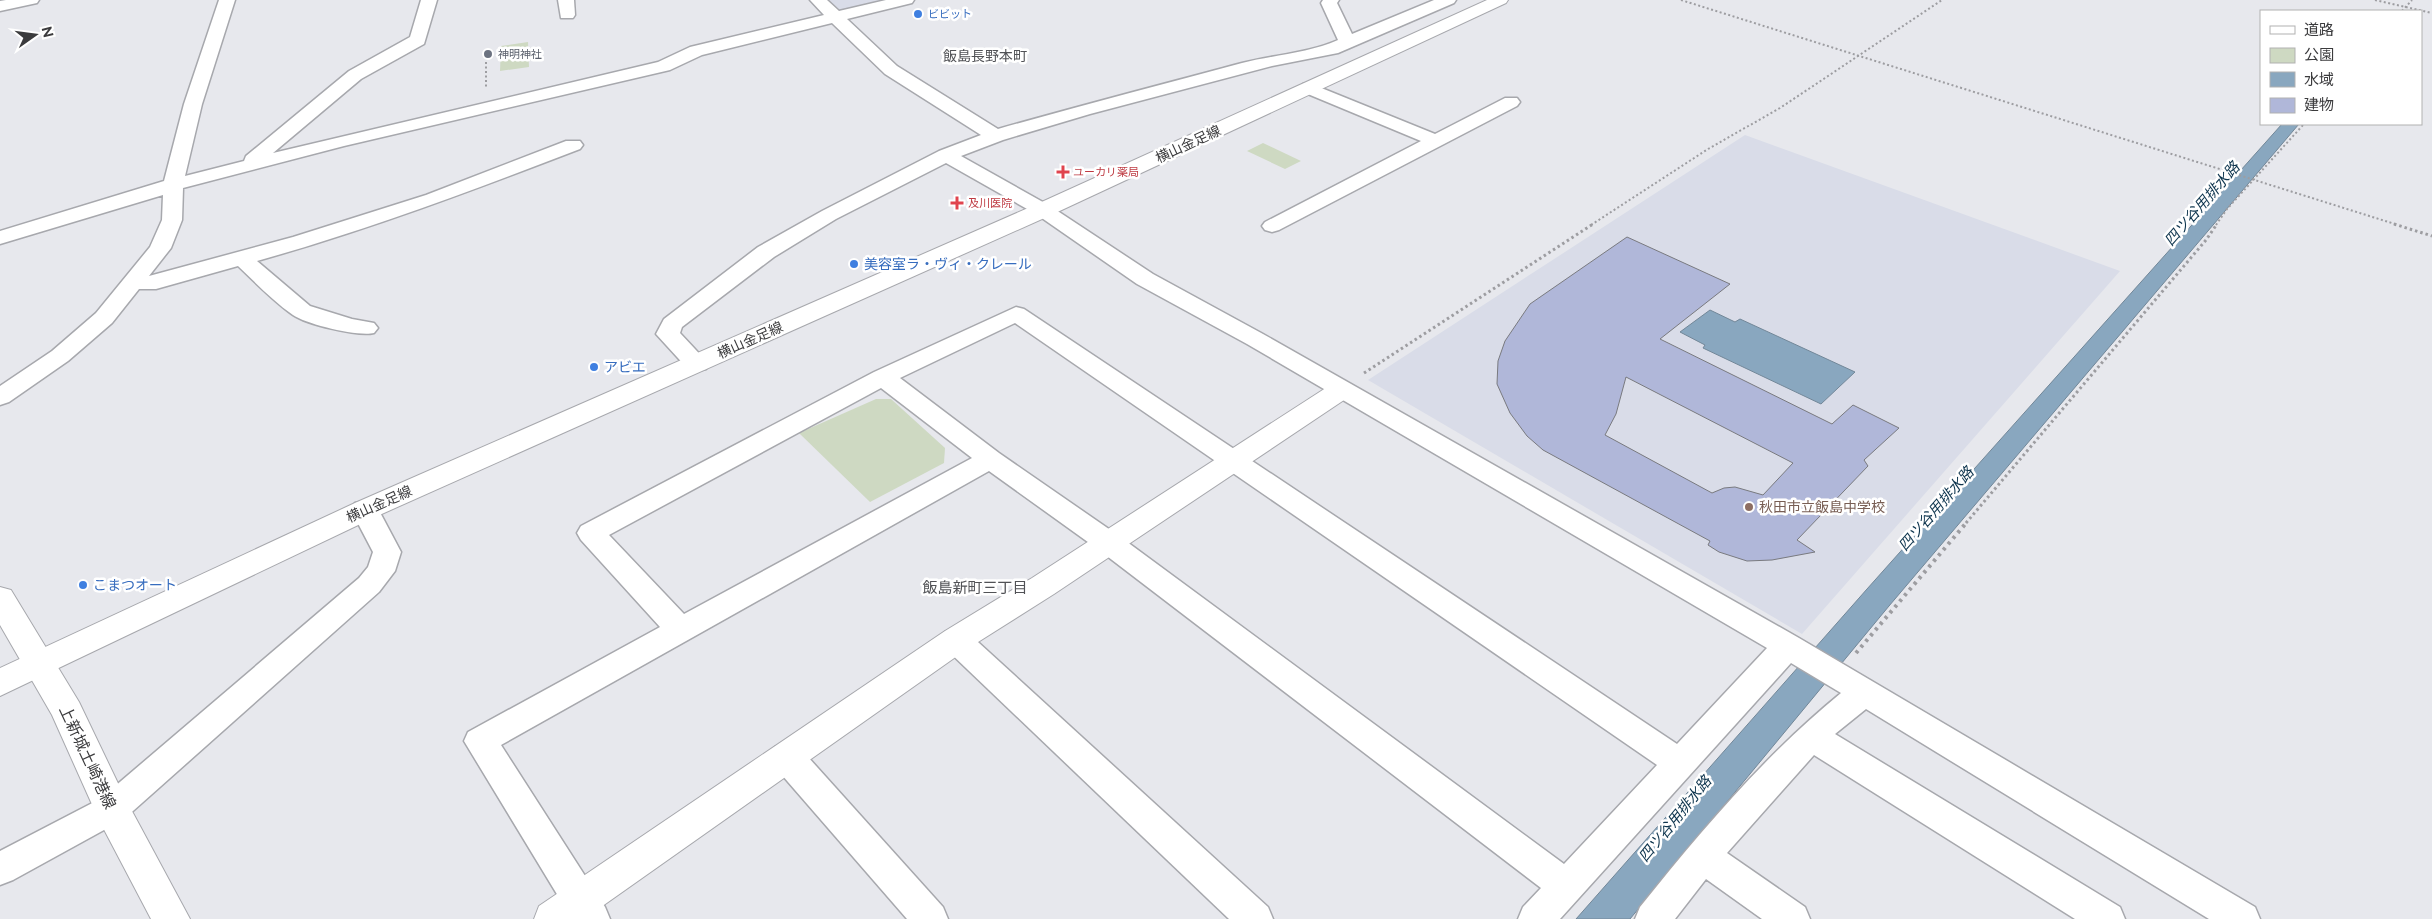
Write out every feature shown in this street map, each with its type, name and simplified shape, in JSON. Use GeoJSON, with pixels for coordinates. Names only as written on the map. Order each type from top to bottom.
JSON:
{"type":"FeatureCollection","features":[{"type":"Feature","properties":{"kind":"street"},"geometry":{"type":"LineString","coordinates":[[0,6],[32,0]]}},
{"type":"Feature","properties":{"kind":"street"},"geometry":{"type":"LineString","coordinates":[[0,397],[67,349],[104,318],[160,248],[172,220],[173,185],[193,104],[227,0]]}},
{"type":"Feature","properties":{"kind":"street"},"geometry":{"type":"LineString","coordinates":[[245,166],[355,75],[418,40],[429,0]]}},
{"type":"Feature","properties":{"kind":"street"},"geometry":{"type":"LineString","coordinates":[[818,0],[891,70],[996,136]]}},
{"type":"Feature","properties":{"kind":"street"},"geometry":{"type":"LineString","coordinates":[[0,238],[173,185],[245,166],[342,141],[664,66],[696,51],[906,0]]}},
{"type":"Feature","properties":{"kind":"street"},"geometry":{"type":"LineString","coordinates":[[1331,0],[1329,3],[1348,42]]}},
{"type":"Feature","properties":{"kind":"street"},"geometry":{"type":"LineString","coordinates":[[697,364],[668,334],[672,324],[766,252],[829,214],[946,155],[996,136],[1271,61],[1332,49],[1448,0]]}},
{"type":"Feature","properties":{"kind":"street","name":"横山金足線"},"geometry":{"type":"LineString","coordinates":[[0,683],[365,510],[1043,210],[1500,0]]}},
{"type":"Feature","properties":{"kind":"street"},"geometry":{"type":"LineString","coordinates":[[1309,88],[1436,141]]}},
{"type":"Feature","properties":{"kind":"street"},"geometry":{"type":"LineString","coordinates":[[1272,226],[1511,102]]}},
{"type":"Feature","properties":{"kind":"street"},"geometry":{"type":"LineString","coordinates":[[132,283],[156,282],[301,242],[433,199],[573,145]]}},
{"type":"Feature","properties":{"kind":"street"},"geometry":{"type":"LineString","coordinates":[[946,155],[1043,210],[1145,279],[1255,339],[1797,652],[2242,919]]}},
{"type":"Feature","properties":{"kind":"street"},"geometry":{"type":"LineString","coordinates":[[242,258],[302,311],[349,326],[366,328]]}},
{"type":"Feature","properties":{"kind":"street"},"geometry":{"type":"LineString","coordinates":[[680,630],[591,533],[883,377],[1016,314],[1679,763]]}},
{"type":"Feature","properties":{"kind":"street"},"geometry":{"type":"LineString","coordinates":[[883,377],[990,459],[1109,543],[1566,886]]}},
{"type":"Feature","properties":{"kind":"street"},"geometry":{"type":"LineString","coordinates":[[990,459],[480,741],[575,913],[787,757],[956,640],[1109,543],[1341,390]]}},
{"type":"Feature","properties":{"kind":"street"},"geometry":{"type":"LineString","coordinates":[[0,869],[112,810],[297,649],[381,571],[387,552],[365,510]]}},
{"type":"Feature","properties":{"kind":"street","name":"上新城土崎港線"},"geometry":{"type":"LineString","coordinates":[[0,598],[38,665],[67,710],[112,810],[171,919]]}},
{"type":"Feature","properties":{"kind":"street"},"geometry":{"type":"LineString","coordinates":[[956,640],[1255,919]]}},
{"type":"Feature","properties":{"kind":"street"},"geometry":{"type":"LineString","coordinates":[[1536,919],[1679,763],[1797,652]]}},
{"type":"Feature","properties":{"kind":"street"},"geometry":{"type":"LineString","coordinates":[[1653,919],[1702,856],[1811,736],[1851,685]]}},
{"type":"Feature","properties":{"kind":"street"},"geometry":{"type":"LineString","coordinates":[[1811,736],[2107,919]]}},
{"type":"Feature","properties":{"kind":"street"},"geometry":{"type":"LineString","coordinates":[[787,757],[930,919]]}},
{"type":"Feature","properties":{"kind":"street"},"geometry":{"type":"LineString","coordinates":[[1702,856],[1792,919]]}},
{"type":"Feature","properties":{"kind":"path"},"geometry":{"type":"LineString","coordinates":[[1681,0],[1858,54],[2432,236]]}},
{"type":"Feature","properties":{"kind":"path"},"geometry":{"type":"LineString","coordinates":[[1341,390],[1708,149],[1780,108],[1858,54],[1942,0]]}},
{"type":"Feature","properties":{"kind":"path"},"geometry":{"type":"LineString","coordinates":[[2375,0],[2416,10]]}},
{"type":"Feature","properties":{"kind":"path"},"geometry":{"type":"LineString","coordinates":[[2402,10],[2412,0]]}},
{"type":"Feature","properties":{"kind":"path"},"geometry":{"type":"LineString","coordinates":[[1851,685],[1860,648],[2206,240],[2227,209],[2303,125]]}},
{"type":"Feature","properties":{"kind":"shaded area"},"geometry":{"type":"Polygon","coordinates":[[[827,0],[897,0],[838,14],[827,0]]]}},
{"type":"Feature","properties":{"kind":"shaded area","name":"秋田市立飯島中学校"},"geometry":{"type":"Polygon","coordinates":[[[1745,135],[2120,271],[1802,634],[1368,380],[1745,135]]]}},
{"type":"Feature","properties":{"kind":"green space"},"geometry":{"type":"Polygon","coordinates":[[[528,42],[529,67],[500,71],[501,46],[528,42]]]}},
{"type":"Feature","properties":{"kind":"green space"},"geometry":{"type":"Polygon","coordinates":[[[1263,143],[1301,161],[1285,169],[1247,151],[1263,143]]]}},
{"type":"Feature","properties":{"kind":"green space"},"geometry":{"type":"Polygon","coordinates":[[[876,399],[891,399],[945,448],[944,463],[870,502],[799,433],[876,399]]]}},
{"type":"Feature","properties":{"kind":"water","name":"四ツ谷用排水路"},"geometry":{"type":"Polygon","coordinates":[[[2281,125],[2298,125],[1889,606],[1630,919],[1576,919],[1867,589],[2281,125]]]}},
{"type":"Feature","properties":{"kind":"water"},"geometry":{"type":"Polygon","coordinates":[[[1710,310],[1735,322],[1740,319],[1855,372],[1821,404],[1703,348],[1705,345],[1680,332],[1710,310]]]}},
{"type":"Feature","properties":{"kind":"building"},"geometry":{"type":"Polygon","coordinates":[[[1627,237],[1730,284],[1660,339],[1832,424],[1853,405],[1899,428],[1864,460],[1868,466],[1797,540],[1815,552],[1772,560],[1747,561],[1719,552],[1708,545],[1710,541],[1543,450],[1527,436],[1510,413],[1497,384],[1498,361],[1505,341],[1530,304],[1627,237]],[[1626,377],[1616,414],[1605,435],[1712,493],[1724,488],[1735,487],[1763,495],[1793,463],[1626,377]]]}},
{"type":"Feature","properties":{"kind":"place","name":"ビビット"},"geometry":{"type":"Point","coordinates":[918,14]}},
{"type":"Feature","properties":{"kind":"place","name":"神明神社"},"geometry":{"type":"Point","coordinates":[488,54]}},
{"type":"Feature","properties":{"kind":"place","name":"ユーカリ薬局"},"geometry":{"type":"Point","coordinates":[1063,172]}},
{"type":"Feature","properties":{"kind":"place","name":"及川医院"},"geometry":{"type":"Point","coordinates":[957,203]}},
{"type":"Feature","properties":{"kind":"place","name":"美容室ラ・ヴィ・クレール"},"geometry":{"type":"Point","coordinates":[854,264]}},
{"type":"Feature","properties":{"kind":"place","name":"アビエ"},"geometry":{"type":"Point","coordinates":[594,367]}},
{"type":"Feature","properties":{"kind":"place","name":"秋田市立飯島中学校"},"geometry":{"type":"Point","coordinates":[1749,507]}},
{"type":"Feature","properties":{"kind":"place","name":"こまつオート"},"geometry":{"type":"Point","coordinates":[83,585]}},
{"type":"Feature","properties":{"kind":"district","name":"飯島長野本町"},"geometry":{"type":"Point","coordinates":[985,56]}},
{"type":"Feature","properties":{"kind":"district","name":"飯島新町三丁目"},"geometry":{"type":"Point","coordinates":[975,588]}}]}
